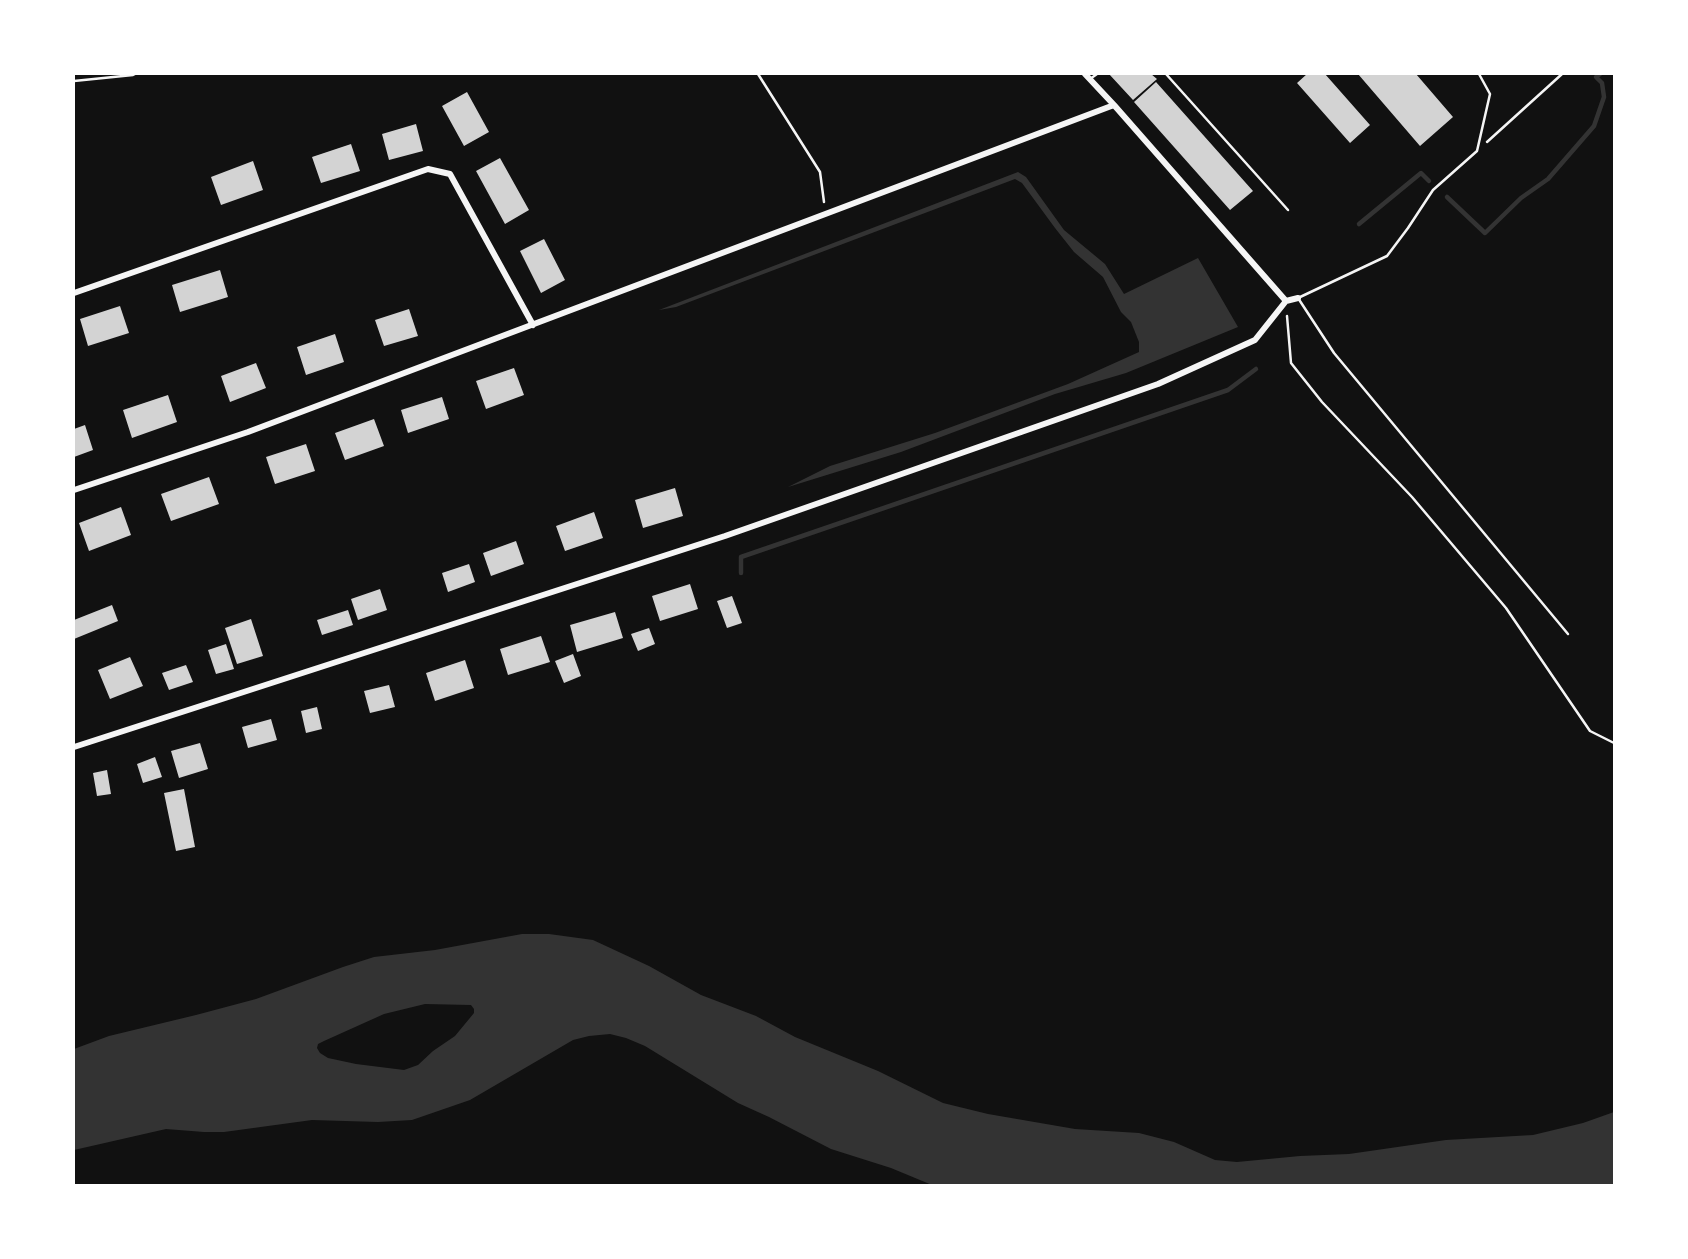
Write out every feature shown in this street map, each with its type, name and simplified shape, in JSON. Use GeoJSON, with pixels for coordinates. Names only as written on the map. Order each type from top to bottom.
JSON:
{"type":"FeatureCollection","features":[{"type":"Feature","properties":{"kind":"street"},"geometry":{"type":"LineString","coordinates":[[1088,76],[1286,301]]}},
{"type":"Feature","properties":{"kind":"street"},"geometry":{"type":"LineString","coordinates":[[74,490],[248,432],[1114,105]]}},
{"type":"Feature","properties":{"kind":"street"},"geometry":{"type":"LineString","coordinates":[[74,293],[428,169],[450,174],[533,325]]}},
{"type":"Feature","properties":{"kind":"street"},"geometry":{"type":"LineString","coordinates":[[74,747],[725,536],[1158,384],[1255,340],[1286,301],[1298,298]]}},
{"type":"Feature","properties":{"kind":"lane"},"geometry":{"type":"LineString","coordinates":[[1088,76],[1097,74]]}},
{"type":"Feature","properties":{"kind":"lane"},"geometry":{"type":"LineString","coordinates":[[1167,74],[1288,210]]}},
{"type":"Feature","properties":{"kind":"lane"},"geometry":{"type":"LineString","coordinates":[[1479,74],[1490,94],[1477,151],[1433,190],[1387,256],[1298,298],[1334,353],[1567,634]]}},
{"type":"Feature","properties":{"kind":"path"},"geometry":{"type":"LineString","coordinates":[[74,81],[135,74]]}},
{"type":"Feature","properties":{"kind":"path"},"geometry":{"type":"LineString","coordinates":[[759,74],[820,172],[825,214]]}},
{"type":"Feature","properties":{"kind":"path"},"geometry":{"type":"LineString","coordinates":[[1477,151],[1562,74]]}},
{"type":"Feature","properties":{"kind":"path"},"geometry":{"type":"LineString","coordinates":[[1286,301],[1291,363],[1322,402],[1412,497],[1506,608],[1590,731],[1615,743]]}},
{"type":"Feature","properties":{"kind":"shaded area"},"geometry":{"type":"Polygon","coordinates":[[[1018,172],[1026,177],[1064,230],[1105,264],[1124,294],[1198,258],[1238,327],[1126,373],[1055,394],[901,452],[788,487],[830,466],[935,433],[1068,384],[1139,352],[1139,342],[1131,322],[1121,312],[1103,277],[1074,252],[1022,183],[1015,179],[676,307],[659,310],[1018,172]]]}},
{"type":"Feature","properties":{"kind":"shaded area"},"geometry":{"type":"Polygon","coordinates":[[[522,934],[549,934],[593,940],[649,966],[701,995],[756,1016],[795,1037],[878,1071],[943,1103],[1075,1129],[1139,1133],[1174,1142],[1215,1160],[1237,1162],[1349,1154],[1446,1140],[1533,1135],[1583,1123],[1614,1112],[1614,1185],[932,1185],[891,1168],[831,1149],[738,1103],[645,1046],[610,1034],[573,1040],[470,1100],[412,1120],[312,1120],[224,1132],[166,1129],[74,1150],[74,1049],[109,1036],[256,999],[374,957],[435,950],[522,934]],[[425,1004],[384,1014],[318,1044],[317,1048],[328,1058],[404,1070],[418,1065],[455,1036],[474,1013],[471,1005],[425,1004]]]}},
{"type":"Feature","properties":{"kind":"building"},"geometry":{"type":"Polygon","coordinates":[[[1109,74],[1151,74],[1157,79],[1133,100],[1109,74]]]}},
{"type":"Feature","properties":{"kind":"building"},"geometry":{"type":"Polygon","coordinates":[[[1307,74],[1325,74],[1370,125],[1350,143],[1297,83],[1307,74]]]}},
{"type":"Feature","properties":{"kind":"building"},"geometry":{"type":"Polygon","coordinates":[[[1358,74],[1416,74],[1453,117],[1420,146],[1358,74]]]}},
{"type":"Feature","properties":{"kind":"building"},"geometry":{"type":"Polygon","coordinates":[[[1156,82],[1253,191],[1230,210],[1134,102],[1156,82]]]}},
{"type":"Feature","properties":{"kind":"building"},"geometry":{"type":"Polygon","coordinates":[[[467,92],[489,132],[464,146],[442,106],[467,92]]]}},
{"type":"Feature","properties":{"kind":"building"},"geometry":{"type":"Polygon","coordinates":[[[416,124],[423,151],[389,160],[382,134],[416,124]]]}},
{"type":"Feature","properties":{"kind":"building"},"geometry":{"type":"Polygon","coordinates":[[[351,144],[360,171],[321,183],[312,157],[351,144]]]}},
{"type":"Feature","properties":{"kind":"building"},"geometry":{"type":"Polygon","coordinates":[[[500,158],[529,210],[505,224],[476,171],[500,158]]]}},
{"type":"Feature","properties":{"kind":"building"},"geometry":{"type":"Polygon","coordinates":[[[253,161],[263,190],[221,205],[211,177],[253,161]]]}},
{"type":"Feature","properties":{"kind":"building"},"geometry":{"type":"Polygon","coordinates":[[[544,239],[565,280],[541,293],[520,251],[544,239]]]}},
{"type":"Feature","properties":{"kind":"building"},"geometry":{"type":"Polygon","coordinates":[[[220,270],[228,297],[180,312],[172,285],[220,270]]]}},
{"type":"Feature","properties":{"kind":"building"},"geometry":{"type":"Polygon","coordinates":[[[120,306],[129,333],[88,346],[80,319],[120,306]]]}},
{"type":"Feature","properties":{"kind":"building"},"geometry":{"type":"Polygon","coordinates":[[[409,309],[418,336],[384,346],[375,320],[409,309]]]}},
{"type":"Feature","properties":{"kind":"building"},"geometry":{"type":"Polygon","coordinates":[[[335,334],[344,362],[306,375],[297,347],[335,334]]]}},
{"type":"Feature","properties":{"kind":"building"},"geometry":{"type":"Polygon","coordinates":[[[256,363],[266,388],[230,402],[221,376],[256,363]]]}},
{"type":"Feature","properties":{"kind":"building"},"geometry":{"type":"Polygon","coordinates":[[[514,368],[524,395],[486,409],[476,381],[514,368]]]}},
{"type":"Feature","properties":{"kind":"building"},"geometry":{"type":"Polygon","coordinates":[[[168,395],[177,422],[132,438],[123,410],[168,395]]]}},
{"type":"Feature","properties":{"kind":"building"},"geometry":{"type":"Polygon","coordinates":[[[442,397],[449,419],[408,433],[401,410],[442,397]]]}},
{"type":"Feature","properties":{"kind":"building"},"geometry":{"type":"Polygon","coordinates":[[[374,419],[384,446],[345,460],[335,433],[374,419]]]}},
{"type":"Feature","properties":{"kind":"building"},"geometry":{"type":"Polygon","coordinates":[[[85,425],[93,450],[74,457],[74,429],[85,425]]]}},
{"type":"Feature","properties":{"kind":"building"},"geometry":{"type":"Polygon","coordinates":[[[306,444],[315,471],[275,484],[266,457],[306,444]]]}},
{"type":"Feature","properties":{"kind":"building"},"geometry":{"type":"Polygon","coordinates":[[[209,477],[219,504],[171,521],[161,494],[209,477]]]}},
{"type":"Feature","properties":{"kind":"building"},"geometry":{"type":"Polygon","coordinates":[[[675,488],[683,516],[643,528],[635,500],[675,488]]]}},
{"type":"Feature","properties":{"kind":"building"},"geometry":{"type":"Polygon","coordinates":[[[121,507],[131,535],[89,551],[79,523],[121,507]]]}},
{"type":"Feature","properties":{"kind":"building"},"geometry":{"type":"Polygon","coordinates":[[[594,512],[603,538],[565,551],[556,526],[594,512]]]}},
{"type":"Feature","properties":{"kind":"building"},"geometry":{"type":"Polygon","coordinates":[[[516,541],[524,564],[491,576],[483,553],[516,541]]]}},
{"type":"Feature","properties":{"kind":"building"},"geometry":{"type":"Polygon","coordinates":[[[469,564],[475,582],[448,592],[442,573],[469,564]]]}},
{"type":"Feature","properties":{"kind":"building"},"geometry":{"type":"Polygon","coordinates":[[[690,584],[698,609],[660,621],[652,596],[690,584]]]}},
{"type":"Feature","properties":{"kind":"building"},"geometry":{"type":"Polygon","coordinates":[[[380,589],[387,610],[358,620],[351,599],[380,589]]]}},
{"type":"Feature","properties":{"kind":"building"},"geometry":{"type":"Polygon","coordinates":[[[732,596],[742,623],[727,628],[717,601],[732,596]]]}},
{"type":"Feature","properties":{"kind":"building"},"geometry":{"type":"Polygon","coordinates":[[[112,605],[118,621],[74,639],[74,620],[112,605]]]}},
{"type":"Feature","properties":{"kind":"building"},"geometry":{"type":"Polygon","coordinates":[[[348,610],[353,625],[322,635],[317,620],[348,610]]]}},
{"type":"Feature","properties":{"kind":"building"},"geometry":{"type":"Polygon","coordinates":[[[615,612],[623,638],[577,652],[570,625],[615,612]]]}},
{"type":"Feature","properties":{"kind":"building"},"geometry":{"type":"Polygon","coordinates":[[[251,619],[263,656],[237,664],[225,628],[251,619]]]}},
{"type":"Feature","properties":{"kind":"building"},"geometry":{"type":"Polygon","coordinates":[[[649,628],[655,644],[638,651],[631,634],[649,628]]]}},
{"type":"Feature","properties":{"kind":"building"},"geometry":{"type":"Polygon","coordinates":[[[541,636],[550,662],[508,675],[500,649],[541,636]]]}},
{"type":"Feature","properties":{"kind":"building"},"geometry":{"type":"Polygon","coordinates":[[[226,644],[234,669],[216,674],[208,650],[226,644]]]}},
{"type":"Feature","properties":{"kind":"building"},"geometry":{"type":"Polygon","coordinates":[[[573,654],[581,676],[564,683],[555,661],[573,654]]]}},
{"type":"Feature","properties":{"kind":"building"},"geometry":{"type":"Polygon","coordinates":[[[130,657],[143,686],[110,699],[98,670],[130,657]]]}},
{"type":"Feature","properties":{"kind":"building"},"geometry":{"type":"Polygon","coordinates":[[[465,660],[474,688],[435,701],[426,673],[465,660]]]}},
{"type":"Feature","properties":{"kind":"building"},"geometry":{"type":"Polygon","coordinates":[[[186,665],[193,682],[169,690],[162,673],[186,665]]]}},
{"type":"Feature","properties":{"kind":"building"},"geometry":{"type":"Polygon","coordinates":[[[389,685],[395,707],[370,713],[364,691],[389,685]]]}},
{"type":"Feature","properties":{"kind":"building"},"geometry":{"type":"Polygon","coordinates":[[[317,707],[322,729],[306,733],[301,711],[317,707]]]}},
{"type":"Feature","properties":{"kind":"building"},"geometry":{"type":"Polygon","coordinates":[[[271,719],[277,740],[248,748],[242,727],[271,719]]]}},
{"type":"Feature","properties":{"kind":"building"},"geometry":{"type":"Polygon","coordinates":[[[200,743],[208,769],[179,778],[171,751],[200,743]]]}},
{"type":"Feature","properties":{"kind":"building"},"geometry":{"type":"Polygon","coordinates":[[[155,757],[162,777],[143,783],[137,764],[155,757]]]}},
{"type":"Feature","properties":{"kind":"building"},"geometry":{"type":"Polygon","coordinates":[[[107,770],[111,794],[97,796],[93,773],[107,770]]]}},
{"type":"Feature","properties":{"kind":"building"},"geometry":{"type":"Polygon","coordinates":[[[184,789],[195,847],[176,851],[164,793],[184,789]]]}},
{"type":"Feature","properties":{"kind":"waterway"},"geometry":{"type":"LineString","coordinates":[[1447,197],[1485,233],[1521,198],[1548,179],[1594,126],[1604,97],[1602,83],[1596,77],[1600,74]]}},
{"type":"Feature","properties":{"kind":"waterway"},"geometry":{"type":"LineString","coordinates":[[1359,224],[1421,173],[1429,181]]}},
{"type":"Feature","properties":{"kind":"waterway"},"geometry":{"type":"LineString","coordinates":[[741,573],[741,557],[1228,390],[1256,369]]}}]}
